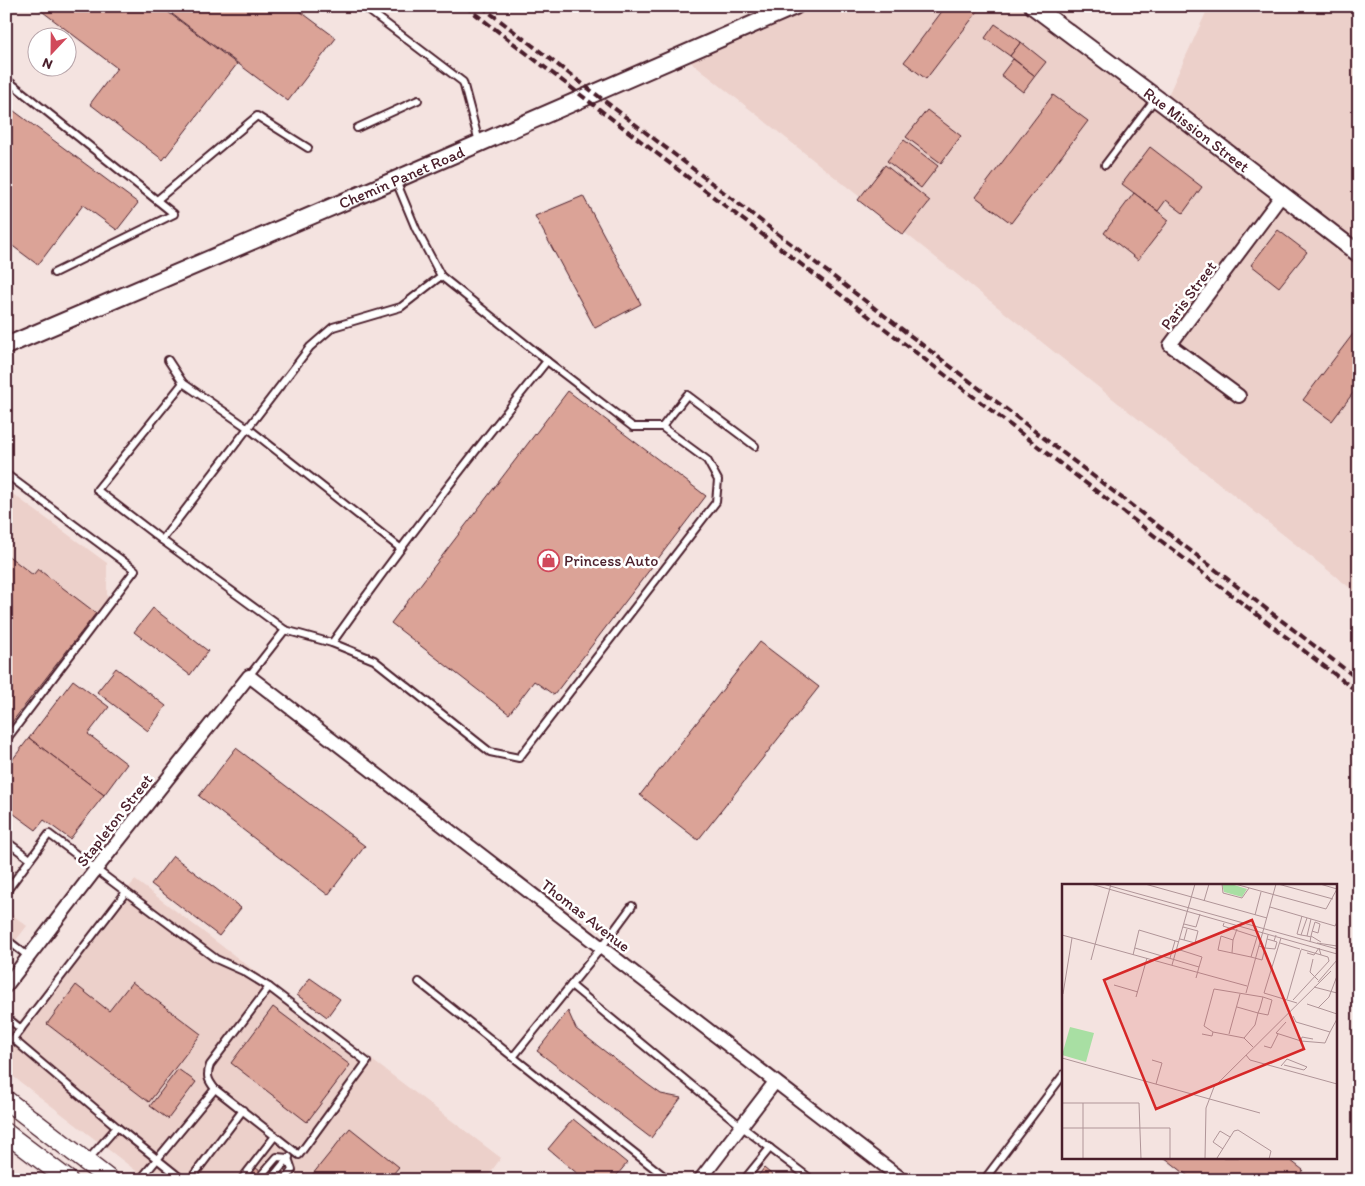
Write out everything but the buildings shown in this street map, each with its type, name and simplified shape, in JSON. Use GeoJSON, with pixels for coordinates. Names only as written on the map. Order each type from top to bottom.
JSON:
{"type":"FeatureCollection","features":[{"type":"Feature","properties":{"kind":"main road"},"geometry":{"type":"LineString","coordinates":[[6,1100],[110,1180]]}},
{"type":"Feature","properties":{"kind":"main road"},"geometry":{"type":"LineString","coordinates":[[6,1132],[68,1180]]}},
{"type":"Feature","properties":{"kind":"street","name":"Chemin Panet Road"},"geometry":{"type":"LineString","coordinates":[[6,346],[795,6]]}},
{"type":"Feature","properties":{"kind":"street","name":"Rue Mission Street"},"geometry":{"type":"LineString","coordinates":[[1033,6],[1359,254]]}},
{"type":"Feature","properties":{"kind":"street","name":"Paris Street"},"geometry":{"type":"LineString","coordinates":[[1239,396],[1170,345],[1282,195]]}},
{"type":"Feature","properties":{"kind":"street","name":"Stapleton Street"},"geometry":{"type":"LineString","coordinates":[[6,986],[249,676]]}},
{"type":"Feature","properties":{"kind":"street","name":"Thomas Avenue"},"geometry":{"type":"LineString","coordinates":[[249,676],[903,1180]]}},
{"type":"Feature","properties":{"kind":"street"},"geometry":{"type":"LineString","coordinates":[[700,1180],[775,1082]]}},
{"type":"Feature","properties":{"kind":"lane"},"geometry":{"type":"LineString","coordinates":[[363,6],[463,82],[480,143]]}},
{"type":"Feature","properties":{"kind":"lane"},"geometry":{"type":"LineString","coordinates":[[6,79],[174,214],[54,273]]}},
{"type":"Feature","properties":{"kind":"lane"},"geometry":{"type":"LineString","coordinates":[[1105,164],[1155,98]]}},
{"type":"Feature","properties":{"kind":"lane"},"geometry":{"type":"LineString","coordinates":[[357,128],[418,100]]}},
{"type":"Feature","properties":{"kind":"lane"},"geometry":{"type":"LineString","coordinates":[[157,200],[257,116],[308,148]]}},
{"type":"Feature","properties":{"kind":"lane"},"geometry":{"type":"LineString","coordinates":[[183,383],[97,490],[285,630],[332,643],[374,660],[490,752],[519,758],[716,502],[718,480],[707,460],[662,427],[633,427],[442,276],[416,229],[395,180]]}},
{"type":"Feature","properties":{"kind":"lane"},"geometry":{"type":"LineString","coordinates":[[162,540],[310,347],[333,326],[401,307],[442,276]]}},
{"type":"Feature","properties":{"kind":"lane"},"geometry":{"type":"LineString","coordinates":[[168,360],[183,383],[248,428],[400,548]]}},
{"type":"Feature","properties":{"kind":"lane"},"geometry":{"type":"LineString","coordinates":[[332,643],[400,548],[548,361]]}},
{"type":"Feature","properties":{"kind":"lane"},"geometry":{"type":"LineString","coordinates":[[662,427],[687,395],[755,446]]}},
{"type":"Feature","properties":{"kind":"lane"},"geometry":{"type":"LineString","coordinates":[[6,474],[135,570],[6,740]]}},
{"type":"Feature","properties":{"kind":"lane"},"geometry":{"type":"LineString","coordinates":[[249,676],[285,630]]}},
{"type":"Feature","properties":{"kind":"lane"},"geometry":{"type":"LineString","coordinates":[[6,892],[49,834],[216,959],[243,971],[269,987],[367,1062],[299,1155],[215,1089],[208,1080],[207,1074],[210,1065],[269,987]]}},
{"type":"Feature","properties":{"kind":"lane"},"geometry":{"type":"LineString","coordinates":[[6,841],[30,859]]}},
{"type":"Feature","properties":{"kind":"lane"},"geometry":{"type":"LineString","coordinates":[[126,892],[13,1039],[183,1180]]}},
{"type":"Feature","properties":{"kind":"lane"},"geometry":{"type":"LineString","coordinates":[[513,1057],[602,948],[632,906]]}},
{"type":"Feature","properties":{"kind":"lane"},"geometry":{"type":"LineString","coordinates":[[6,939],[29,957]]}},
{"type":"Feature","properties":{"kind":"lane"},"geometry":{"type":"LineString","coordinates":[[419,982],[669,1180]]}},
{"type":"Feature","properties":{"kind":"lane"},"geometry":{"type":"LineString","coordinates":[[571,985],[741,1126],[812,1180]]}},
{"type":"Feature","properties":{"kind":"lane"},"geometry":{"type":"LineString","coordinates":[[6,1017],[21,1029]]}},
{"type":"Feature","properties":{"kind":"lane"},"geometry":{"type":"LineString","coordinates":[[984,1180],[1062,1077]]}},
{"type":"Feature","properties":{"kind":"lane"},"geometry":{"type":"LineString","coordinates":[[140,1180],[215,1089]]}},
{"type":"Feature","properties":{"kind":"lane"},"geometry":{"type":"LineString","coordinates":[[190,1180],[242,1110]]}},
{"type":"Feature","properties":{"kind":"lane"},"geometry":{"type":"LineString","coordinates":[[86,1162],[117,1127]]}},
{"type":"Feature","properties":{"kind":"lane"},"geometry":{"type":"LineString","coordinates":[[241,1180],[275,1136]]}},
{"type":"Feature","properties":{"kind":"lane"},"geometry":{"type":"LineString","coordinates":[[744,1180],[770,1148]]}},
{"type":"Feature","properties":{"kind":"lane"},"geometry":{"type":"LineString","coordinates":[[272,1179],[294,1151]]}},
{"type":"Feature","properties":{"kind":"lane"},"geometry":{"type":"LineString","coordinates":[[263,1173],[277,1157],[288,1158]]}},
{"type":"Feature","properties":{"kind":"lane"},"geometry":{"type":"LineString","coordinates":[[285,1180],[292,1170],[288,1158]]}},
{"type":"Feature","properties":{"kind":"shaded area"},"geometry":{"type":"Polygon","coordinates":[[[795,6],[1033,6],[1164,104],[1209,6],[1359,6],[1359,595],[683,56],[795,6]]]}},
{"type":"Feature","properties":{"kind":"shaded area"},"geometry":{"type":"Polygon","coordinates":[[[6,489],[107,563],[107,602],[6,733],[6,489]]]}},
{"type":"Feature","properties":{"kind":"shaded area"},"geometry":{"type":"Polygon","coordinates":[[[135,880],[501,1158],[485,1180],[148,1180],[6,1071],[6,1038],[135,880]]]}},
{"type":"Feature","properties":{"kind":"shaded area"},"geometry":{"type":"Polygon","coordinates":[[[6,910],[27,926],[6,953],[6,910]]]}},
{"type":"Feature","properties":{"kind":"railway"},"geometry":{"type":"LineString","coordinates":[[465,6],[1359,693]]}},
{"type":"Feature","properties":{"kind":"railway"},"geometry":{"type":"LineString","coordinates":[[481,6],[1359,680]]}},
{"type":"Feature","properties":{"kind":"place","name":"Princess Auto"},"geometry":{"type":"Point","coordinates":[548,560]}}]}
